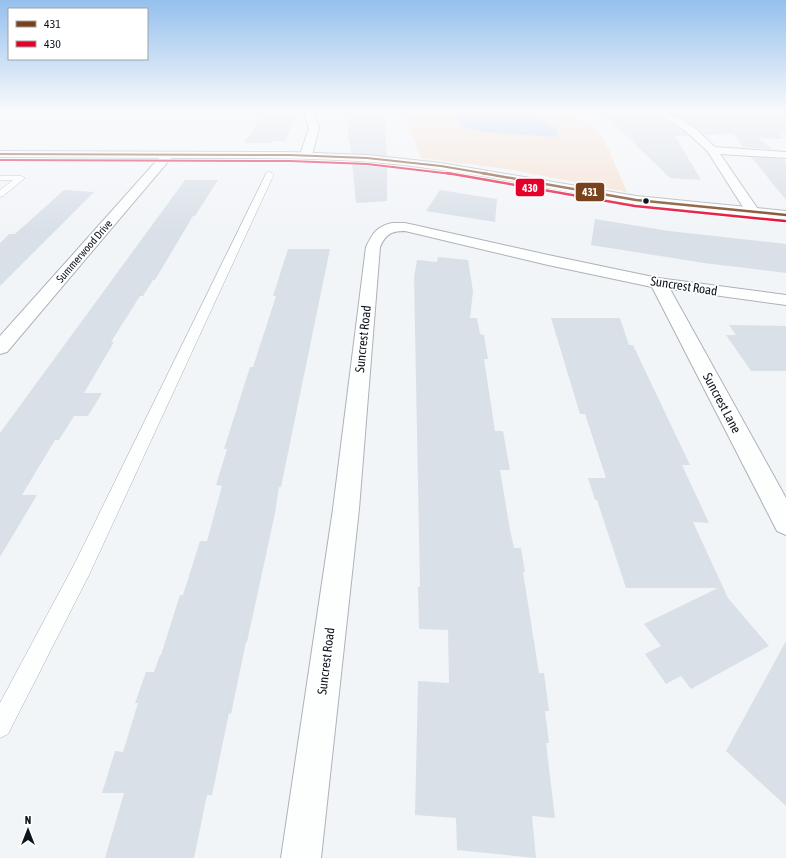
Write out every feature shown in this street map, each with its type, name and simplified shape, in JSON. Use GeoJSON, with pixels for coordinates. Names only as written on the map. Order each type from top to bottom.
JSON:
{"type":"FeatureCollection","features":[{"type":"Feature","properties":{"kind":"street"},"geometry":{"type":"LineString","coordinates":[[306,155],[307,151]]}},
{"type":"Feature","properties":{"kind":"street"},"geometry":{"type":"LineString","coordinates":[[713,151],[753,212]]}},
{"type":"Feature","properties":{"kind":"street"},"geometry":{"type":"LineString","coordinates":[[727,151],[786,155]]}},
{"type":"Feature","properties":{"kind":"street"},"geometry":{"type":"LineString","coordinates":[[0,154],[306,155],[367,158],[441,166],[636,200],[786,215]]}},
{"type":"Feature","properties":{"kind":"street","name":"Summerwood Drive"},"geometry":{"type":"LineString","coordinates":[[0,348],[168,155]]}},
{"type":"Feature","properties":{"kind":"street","name":"Suncrest Road"},"geometry":{"type":"LineString","coordinates":[[301,858],[346,509],[372,247],[380,232],[396,226],[405,227],[548,260],[658,283],[786,300]]}},
{"type":"Feature","properties":{"kind":"street","name":"Suncrest Lane"},"geometry":{"type":"LineString","coordinates":[[658,283],[786,523]]}},
{"type":"Feature","properties":{"kind":"lane"},"geometry":{"type":"LineString","coordinates":[[0,726],[82,569],[270,174]]}},
{"type":"Feature","properties":{"kind":"lane"},"geometry":{"type":"LineString","coordinates":[[0,178],[21,178],[0,194]]}},
{"type":"Feature","properties":{"kind":"shaded area"},"geometry":{"type":"Polygon","coordinates":[[[418,151],[609,151],[627,192],[513,170],[421,158],[418,151]]]}},
{"type":"Feature","properties":{"kind":"building"},"geometry":{"type":"Polygon","coordinates":[[[351,151],[387,151],[387,156],[351,153],[351,151]]]}},
{"type":"Feature","properties":{"kind":"building"},"geometry":{"type":"Polygon","coordinates":[[[642,151],[684,151],[701,180],[670,178],[642,151]]]}},
{"type":"Feature","properties":{"kind":"building"},"geometry":{"type":"Polygon","coordinates":[[[751,157],[783,159],[786,162],[786,200],[751,157]]]}},
{"type":"Feature","properties":{"kind":"building"},"geometry":{"type":"Polygon","coordinates":[[[352,162],[387,165],[387,201],[356,203],[352,162]]]}},
{"type":"Feature","properties":{"kind":"building"},"geometry":{"type":"Polygon","coordinates":[[[185,180],[218,180],[195,216],[193,216],[155,280],[153,280],[143,296],[140,296],[111,342],[114,342],[84,393],[102,393],[88,416],[74,416],[59,440],[55,440],[22,495],[37,495],[0,557],[0,433],[185,180]]]}},
{"type":"Feature","properties":{"kind":"building"},"geometry":{"type":"Polygon","coordinates":[[[64,190],[94,192],[0,286],[0,243],[9,234],[15,234],[64,190]]]}},
{"type":"Feature","properties":{"kind":"building"},"geometry":{"type":"Polygon","coordinates":[[[440,190],[497,199],[495,222],[426,211],[440,190]]]}},
{"type":"Feature","properties":{"kind":"building"},"geometry":{"type":"Polygon","coordinates":[[[595,219],[669,231],[786,244],[786,273],[704,263],[591,245],[595,219]]]}},
{"type":"Feature","properties":{"kind":"building"},"geometry":{"type":"Polygon","coordinates":[[[288,249],[330,249],[281,487],[279,487],[275,513],[231,714],[229,713],[212,795],[207,795],[194,858],[105,858],[124,793],[102,793],[115,751],[123,752],[138,703],[135,703],[146,672],[154,672],[161,655],[180,595],[183,595],[200,541],[207,541],[222,486],[216,485],[227,449],[224,449],[250,367],[253,367],[276,296],[273,296],[288,249]]]}},
{"type":"Feature","properties":{"kind":"building"},"geometry":{"type":"Polygon","coordinates":[[[438,257],[468,260],[473,291],[470,318],[477,318],[480,334],[484,335],[488,359],[484,359],[495,431],[503,431],[510,470],[500,470],[510,530],[514,548],[521,548],[525,572],[523,572],[539,673],[544,673],[549,711],[545,711],[549,743],[546,743],[555,818],[532,816],[536,858],[457,850],[456,818],[415,815],[418,681],[449,683],[448,630],[419,629],[418,587],[420,587],[414,277],[417,260],[437,262],[438,257]]]}},
{"type":"Feature","properties":{"kind":"building"},"geometry":{"type":"Polygon","coordinates":[[[551,318],[620,318],[629,345],[633,345],[690,465],[682,465],[709,523],[693,522],[728,598],[769,646],[691,689],[681,676],[666,684],[645,654],[661,646],[644,624],[718,588],[626,588],[597,500],[595,500],[588,478],[606,478],[585,414],[580,414],[551,318]]]}},
{"type":"Feature","properties":{"kind":"building"},"geometry":{"type":"Polygon","coordinates":[[[729,325],[786,326],[786,371],[751,371],[726,335],[736,335],[729,325]]]}},
{"type":"Feature","properties":{"kind":"building"},"geometry":{"type":"Polygon","coordinates":[[[786,641],[786,806],[726,751],[786,641]]]}},
{"type":"Feature","properties":{"kind":"transit line","name":"431"},"geometry":{"type":"LineString","coordinates":[[0,154],[290,155],[367,158],[441,166],[636,200],[786,215]]}},
{"type":"Feature","properties":{"kind":"transit line","name":"430"},"geometry":{"type":"LineString","coordinates":[[0,160],[290,161],[367,164],[440,172],[635,206],[785,221]]}}]}
